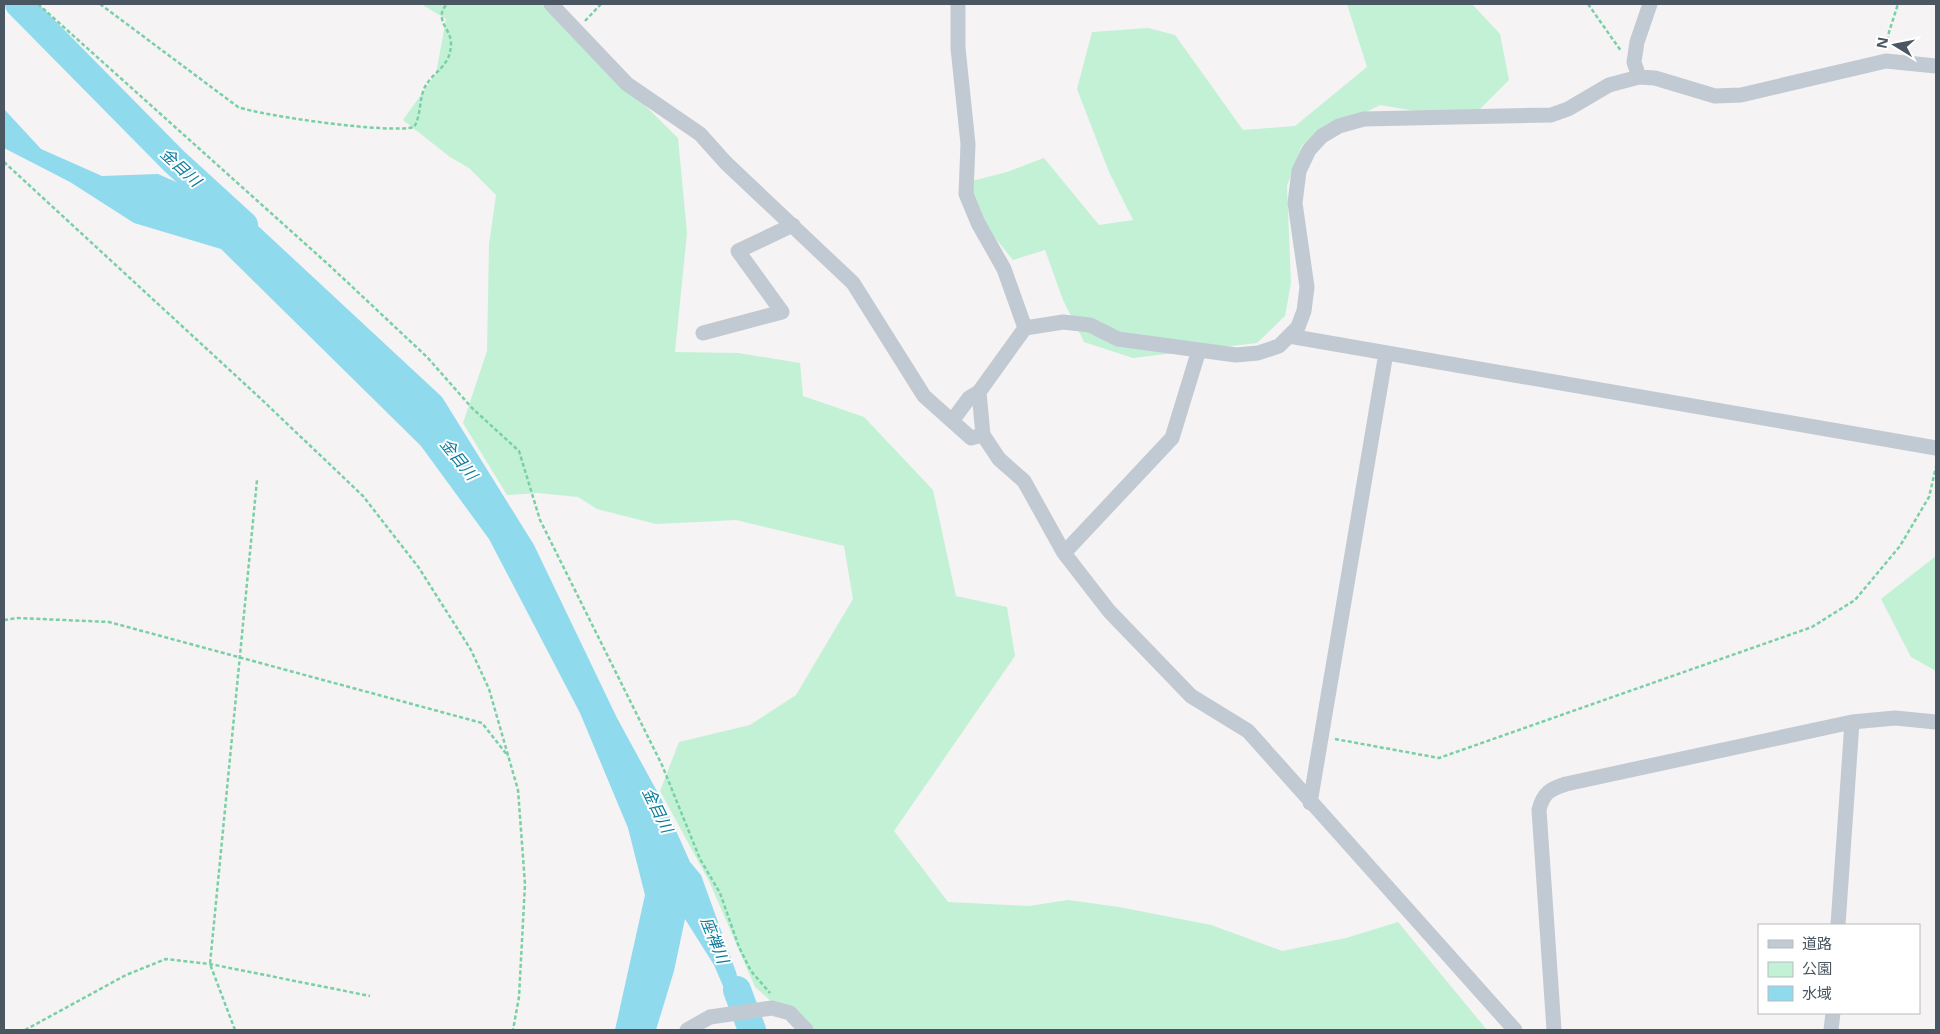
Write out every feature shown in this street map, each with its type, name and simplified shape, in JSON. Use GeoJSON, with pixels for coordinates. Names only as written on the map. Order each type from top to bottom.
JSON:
{"type":"FeatureCollection","features":[{"type":"Feature","properties":{"kind":"street"},"geometry":{"type":"LineString","coordinates":[[551,4],[627,84],[700,134],[726,162],[854,282],[924,396],[971,438],[983,435]]}},
{"type":"Feature","properties":{"kind":"street"},"geometry":{"type":"LineString","coordinates":[[958,4],[958,48],[968,144],[966,194],[978,223],[1004,269],[1024,328]]}},
{"type":"Feature","properties":{"kind":"street"},"geometry":{"type":"LineString","coordinates":[[1639,77],[1634,62],[1637,42],[1650,4]]}},
{"type":"Feature","properties":{"kind":"street"},"geometry":{"type":"LineString","coordinates":[[952,420],[969,398],[979,392],[1024,328],[1063,322],[1090,325],[1118,339],[1236,355],[1258,353],[1279,346],[1298,327],[1304,311],[1307,287],[1295,203],[1299,171],[1309,150],[1322,136],[1339,126],[1364,119],[1550,114],[1568,110],[1609,85],[1639,77],[1656,78],[1715,96],[1741,95],[1886,61],[1936,66]]}},
{"type":"Feature","properties":{"kind":"street"},"geometry":{"type":"LineString","coordinates":[[703,333],[782,312],[738,251],[793,225]]}},
{"type":"Feature","properties":{"kind":"street"},"geometry":{"type":"LineString","coordinates":[[1289,336],[1936,448]]}},
{"type":"Feature","properties":{"kind":"street"},"geometry":{"type":"LineString","coordinates":[[1064,553],[1172,438],[1199,350]]}},
{"type":"Feature","properties":{"kind":"street"},"geometry":{"type":"LineString","coordinates":[[1310,803],[1386,353]]}},
{"type":"Feature","properties":{"kind":"street"},"geometry":{"type":"LineString","coordinates":[[979,392],[983,435],[999,459],[1024,481],[1064,553],[1109,610],[1191,696],[1248,731],[1310,803],[1515,1030]]}},
{"type":"Feature","properties":{"kind":"street"},"geometry":{"type":"LineString","coordinates":[[1554,1030],[1538,810],[1542,796],[1552,788],[1566,784],[1852,722],[1895,718],[1936,722]]}},
{"type":"Feature","properties":{"kind":"street"},"geometry":{"type":"LineString","coordinates":[[1838,924],[1852,722]]}},
{"type":"Feature","properties":{"kind":"street"},"geometry":{"type":"LineString","coordinates":[[687,1030],[710,1017],[777,1008],[790,1012],[806,1030]]}},
{"type":"Feature","properties":{"kind":"street"},"geometry":{"type":"LineString","coordinates":[[1832,1030],[1833,1014]]}},
{"type":"Feature","properties":{"kind":"path"},"geometry":{"type":"LineString","coordinates":[[38,4],[330,266],[427,357],[472,408],[518,451],[540,520],[662,765],[700,859],[720,893],[739,947],[751,971],[777,1008]]}},
{"type":"Feature","properties":{"kind":"path"},"geometry":{"type":"LineString","coordinates":[[100,4],[238,108],[260,113],[388,129],[414,127],[425,86],[440,71],[448,59],[451,42],[442,22],[442,13],[447,4]]}},
{"type":"Feature","properties":{"kind":"path"},"geometry":{"type":"LineString","coordinates":[[576,31],[601,4]]}},
{"type":"Feature","properties":{"kind":"path"},"geometry":{"type":"LineString","coordinates":[[1588,4],[1619,50],[1634,62]]}},
{"type":"Feature","properties":{"kind":"path"},"geometry":{"type":"LineString","coordinates":[[1886,61],[1889,32],[1898,4]]}},
{"type":"Feature","properties":{"kind":"path"},"geometry":{"type":"LineString","coordinates":[[4,162],[253,391],[363,496],[419,568],[470,650],[489,689],[518,790],[524,884],[519,997],[513,1030]]}},
{"type":"Feature","properties":{"kind":"path"},"geometry":{"type":"LineString","coordinates":[[1321,737],[1439,758],[1812,627],[1855,600],[1900,546],[1929,497],[1936,467]]}},
{"type":"Feature","properties":{"kind":"path"},"geometry":{"type":"LineString","coordinates":[[235,1030],[210,964],[257,480]]}},
{"type":"Feature","properties":{"kind":"path"},"geometry":{"type":"LineString","coordinates":[[4,620],[18,618],[109,622],[239,655],[482,723],[509,757]]}},
{"type":"Feature","properties":{"kind":"path"},"geometry":{"type":"LineString","coordinates":[[24,1030],[126,975],[166,959],[210,964],[370,996]]}},
{"type":"Feature","properties":{"kind":"green space"},"geometry":{"type":"Polygon","coordinates":[[[421,4],[542,4],[678,138],[687,233],[675,352],[738,353],[800,363],[803,396],[864,417],[933,490],[956,596],[1007,607],[1015,656],[894,831],[948,902],[1029,906],[1068,900],[1119,907],[1211,925],[1282,951],[1346,938],[1398,922],[1487,1030],[803,1030],[755,987],[709,881],[660,791],[679,742],[750,725],[796,695],[853,599],[844,546],[736,520],[656,524],[597,509],[578,497],[538,493],[507,495],[463,423],[487,351],[489,245],[496,195],[469,168],[450,157],[403,120],[436,74],[446,19],[421,4]]]}},
{"type":"Feature","properties":{"kind":"green space"},"geometry":{"type":"Polygon","coordinates":[[[1347,4],[1472,4],[1500,34],[1509,80],[1469,120],[1380,105],[1302,145],[1287,186],[1291,283],[1285,316],[1257,343],[1133,358],[1084,342],[1063,300],[1045,250],[1013,260],[971,208],[972,181],[1007,172],[1044,158],[1099,225],[1133,220],[1109,172],[1077,89],[1092,32],[1148,28],[1175,35],[1243,130],[1295,126],[1367,67],[1347,4]]]}},
{"type":"Feature","properties":{"kind":"green space"},"geometry":{"type":"Polygon","coordinates":[[[1936,556],[1936,671],[1911,657],[1881,599],[1936,556]]]}},
{"type":"Feature","properties":{"kind":"water"},"geometry":{"type":"Polygon","coordinates":[[[4,109],[41,149],[102,176],[158,174],[242,211],[442,397],[534,545],[617,718],[665,806],[690,862],[701,875],[736,972],[752,1030],[742,1030],[714,965],[685,919],[674,971],[656,1030],[615,1030],[645,895],[628,828],[580,713],[489,539],[421,446],[221,249],[134,223],[70,182],[4,148],[4,109]]]}},
{"type":"Feature","properties":{"kind":"waterway","name":"金目川"},"geometry":{"type":"LineString","coordinates":[[19,4],[174,161],[244,225]]}},
{"type":"Feature","properties":{"kind":"waterway","name":"座禅川"},"geometry":{"type":"LineString","coordinates":[[737,990],[752,1030]]}}]}
